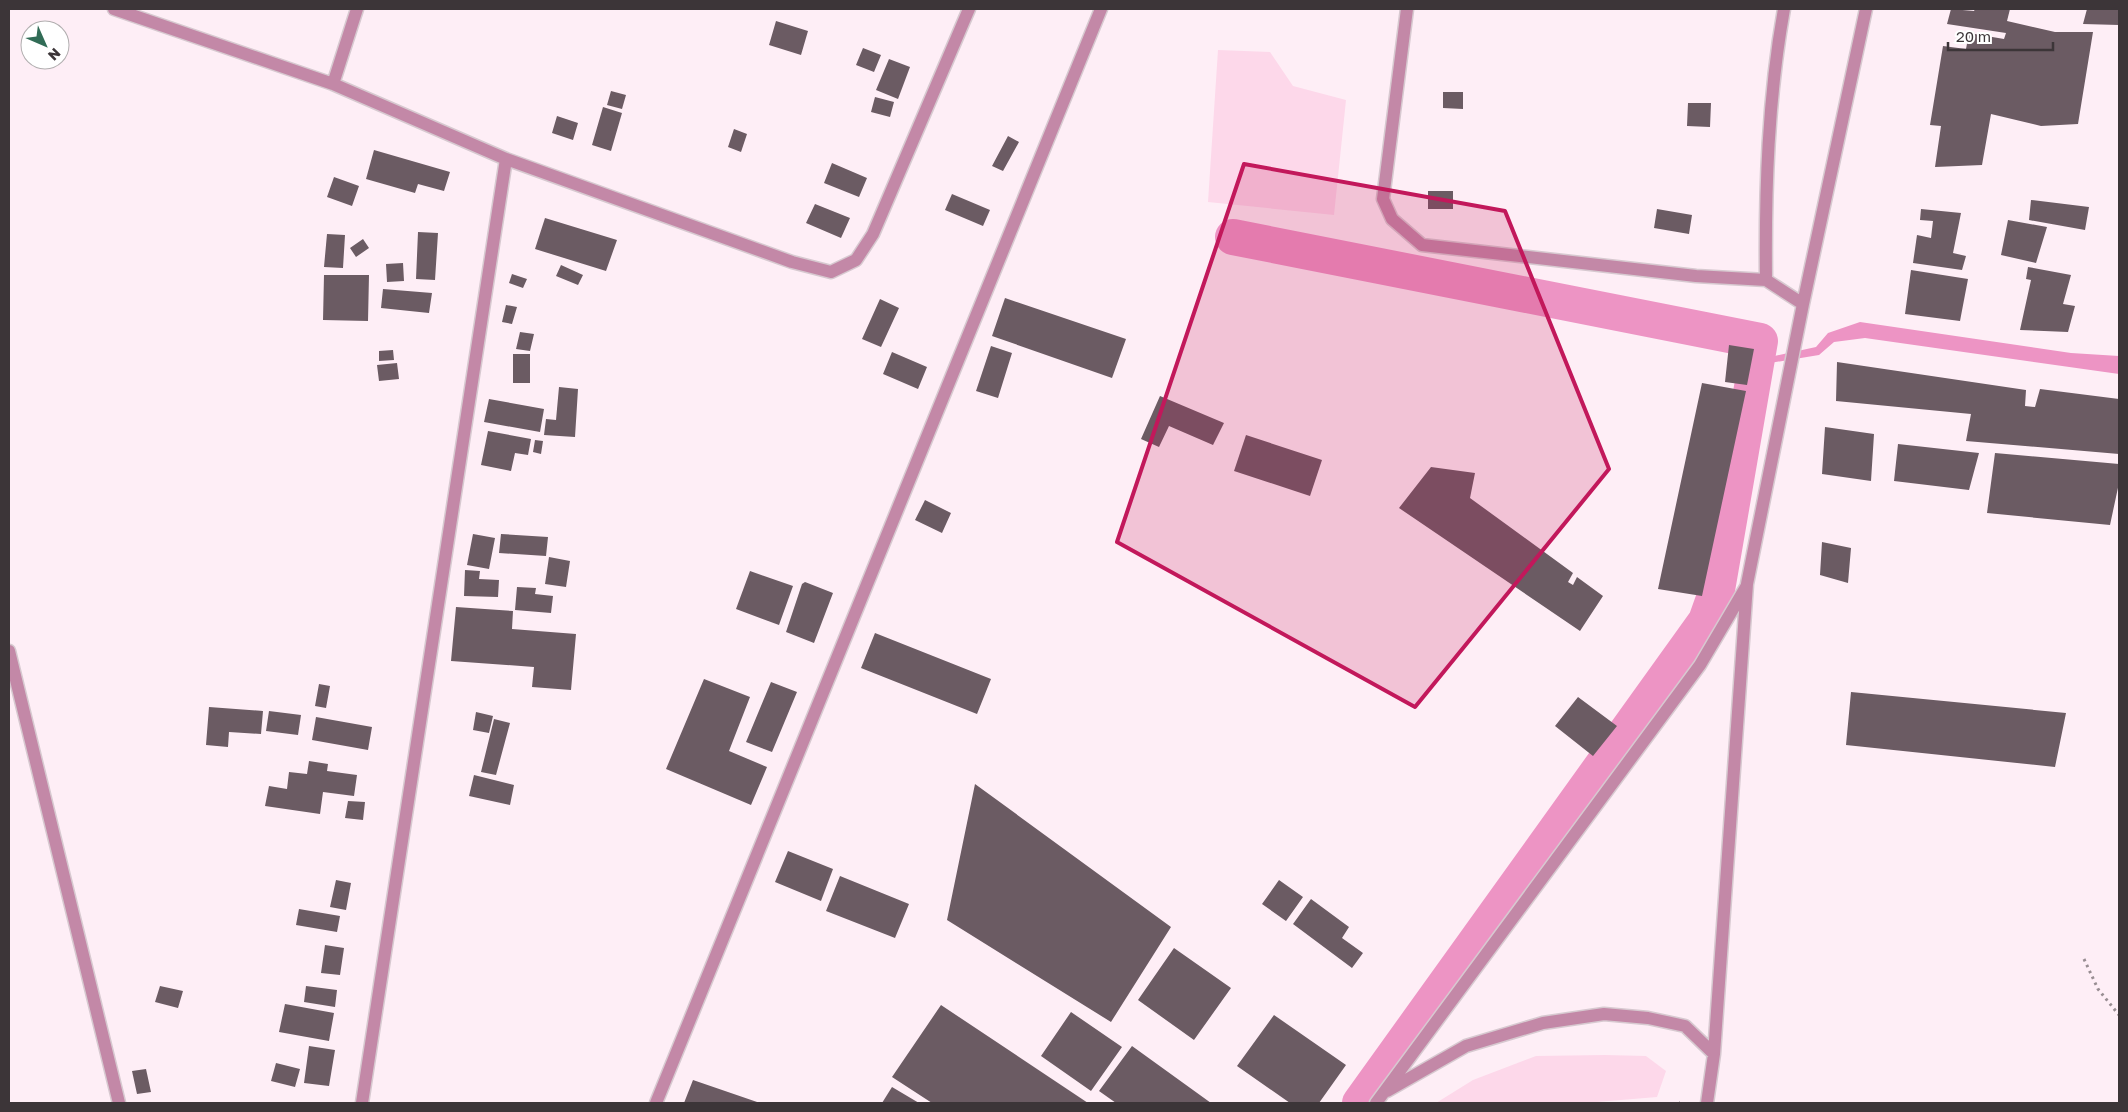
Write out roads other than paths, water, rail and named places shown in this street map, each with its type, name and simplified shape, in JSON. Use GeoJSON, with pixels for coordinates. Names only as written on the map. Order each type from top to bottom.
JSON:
{"type":"FeatureCollection","features":[{"type":"Feature","properties":{"kind":"street"},"geometry":{"type":"LineString","coordinates":[[114,9],[333,84],[506,159],[792,262],[831,272],[856,260],[873,234],[969,9]]}},
{"type":"Feature","properties":{"kind":"street"},"geometry":{"type":"LineString","coordinates":[[333,84],[357,9]]}},
{"type":"Feature","properties":{"kind":"street"},"geometry":{"type":"LineString","coordinates":[[656,1103],[1101,9]]}},
{"type":"Feature","properties":{"kind":"street"},"geometry":{"type":"LineString","coordinates":[[1407,9],[1383,200],[1392,219],[1422,245],[1696,276],[1766,280],[1803,304]]}},
{"type":"Feature","properties":{"kind":"street"},"geometry":{"type":"LineString","coordinates":[[1766,280],[1765,192],[1778,40],[1784,9]]}},
{"type":"Feature","properties":{"kind":"street"},"geometry":{"type":"LineString","coordinates":[[1707,1103],[1714,1054],[1747,584],[1803,304],[1866,9]]}},
{"type":"Feature","properties":{"kind":"street"},"geometry":{"type":"LineString","coordinates":[[362,1103],[506,159]]}},
{"type":"Feature","properties":{"kind":"street"},"geometry":{"type":"LineString","coordinates":[[1379,1099],[1700,665],[1747,584]]}},
{"type":"Feature","properties":{"kind":"street"},"geometry":{"type":"LineString","coordinates":[[9,650],[119,1103]]}},
{"type":"Feature","properties":{"kind":"street"},"geometry":{"type":"LineString","coordinates":[[1379,1099],[1466,1046],[1543,1023],[1604,1014],[1648,1018],[1685,1026],[1714,1054]]}},
{"type":"Feature","properties":{"kind":"waterway"},"geometry":{"type":"LineString","coordinates":[[1233,237],[1760,341],[1717,590],[1706,621],[1360,1103]]}}]}
